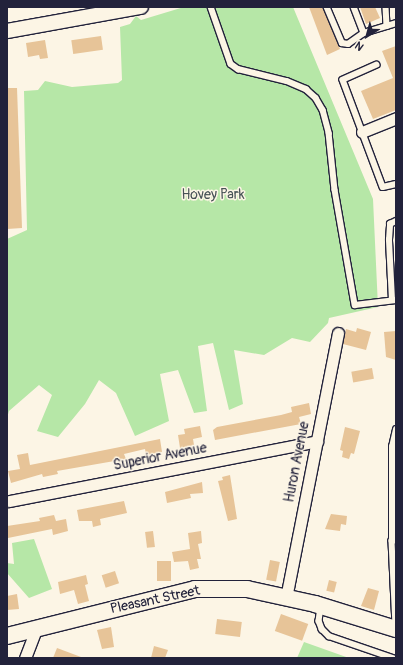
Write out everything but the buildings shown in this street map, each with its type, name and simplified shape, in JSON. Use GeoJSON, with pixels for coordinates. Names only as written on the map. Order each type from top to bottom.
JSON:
{"type":"FeatureCollection","features":[{"type":"Feature","properties":{"kind":"main road","name":"Pleasant Street"},"geometry":{"type":"LineString","coordinates":[[7,636],[36,630],[146,599],[195,589],[247,589],[321,606],[396,629]]}},
{"type":"Feature","properties":{"kind":"street"},"geometry":{"type":"LineString","coordinates":[[7,31],[141,7]]}},
{"type":"Feature","properties":{"kind":"street"},"geometry":{"type":"LineString","coordinates":[[362,132],[396,118]]}},
{"type":"Feature","properties":{"kind":"street","name":"Huron Avenue"},"geometry":{"type":"LineString","coordinates":[[286,598],[338,333]]}},
{"type":"Feature","properties":{"kind":"street","name":"Superior Avenue"},"geometry":{"type":"LineString","coordinates":[[9,501],[317,442]]}},
{"type":"Feature","properties":{"kind":"street"},"geometry":{"type":"LineString","coordinates":[[25,658],[36,630]]}},
{"type":"Feature","properties":{"kind":"lane"},"geometry":{"type":"LineString","coordinates":[[210,7],[231,64],[238,69],[287,81],[306,89],[316,98],[323,110],[329,133],[335,190],[355,304],[394,300],[389,240],[390,224],[396,221]]}},
{"type":"Feature","properties":{"kind":"lane"},"geometry":{"type":"LineString","coordinates":[[327,7],[342,43],[348,44],[364,33],[396,23]]}},
{"type":"Feature","properties":{"kind":"lane"},"geometry":{"type":"LineString","coordinates":[[354,7],[364,33]]}},
{"type":"Feature","properties":{"kind":"lane"},"geometry":{"type":"LineString","coordinates":[[386,7],[387,26]]}},
{"type":"Feature","properties":{"kind":"lane"},"geometry":{"type":"LineString","coordinates":[[377,65],[343,80],[383,187],[396,184]]}},
{"type":"Feature","properties":{"kind":"lane"},"geometry":{"type":"LineString","coordinates":[[396,428],[392,447],[396,629]]}},
{"type":"Feature","properties":{"kind":"lane"},"geometry":{"type":"LineString","coordinates":[[321,606],[319,621],[322,629],[329,636],[392,658]]}},
{"type":"Feature","properties":{"kind":"green space","name":"Hovey Park"},"geometry":{"type":"Polygon","coordinates":[[[184,7],[293,7],[373,199],[378,307],[329,318],[328,323],[310,342],[292,338],[264,355],[234,350],[243,404],[229,410],[213,343],[198,346],[207,411],[194,413],[178,370],[160,374],[169,421],[135,436],[116,393],[99,380],[85,404],[58,437],[37,431],[52,395],[39,385],[9,411],[7,418],[7,239],[27,230],[24,91],[38,90],[45,81],[72,87],[118,83],[122,80],[120,27],[130,24],[136,16],[141,20],[184,7]]]}},
{"type":"Feature","properties":{"kind":"green space"},"geometry":{"type":"Polygon","coordinates":[[[34,539],[52,589],[29,598],[7,573],[7,563],[14,564],[12,543],[34,539]]]}},
{"type":"Feature","properties":{"kind":"green space"},"geometry":{"type":"Polygon","coordinates":[[[304,642],[349,658],[297,658],[304,642]]]}}]}
